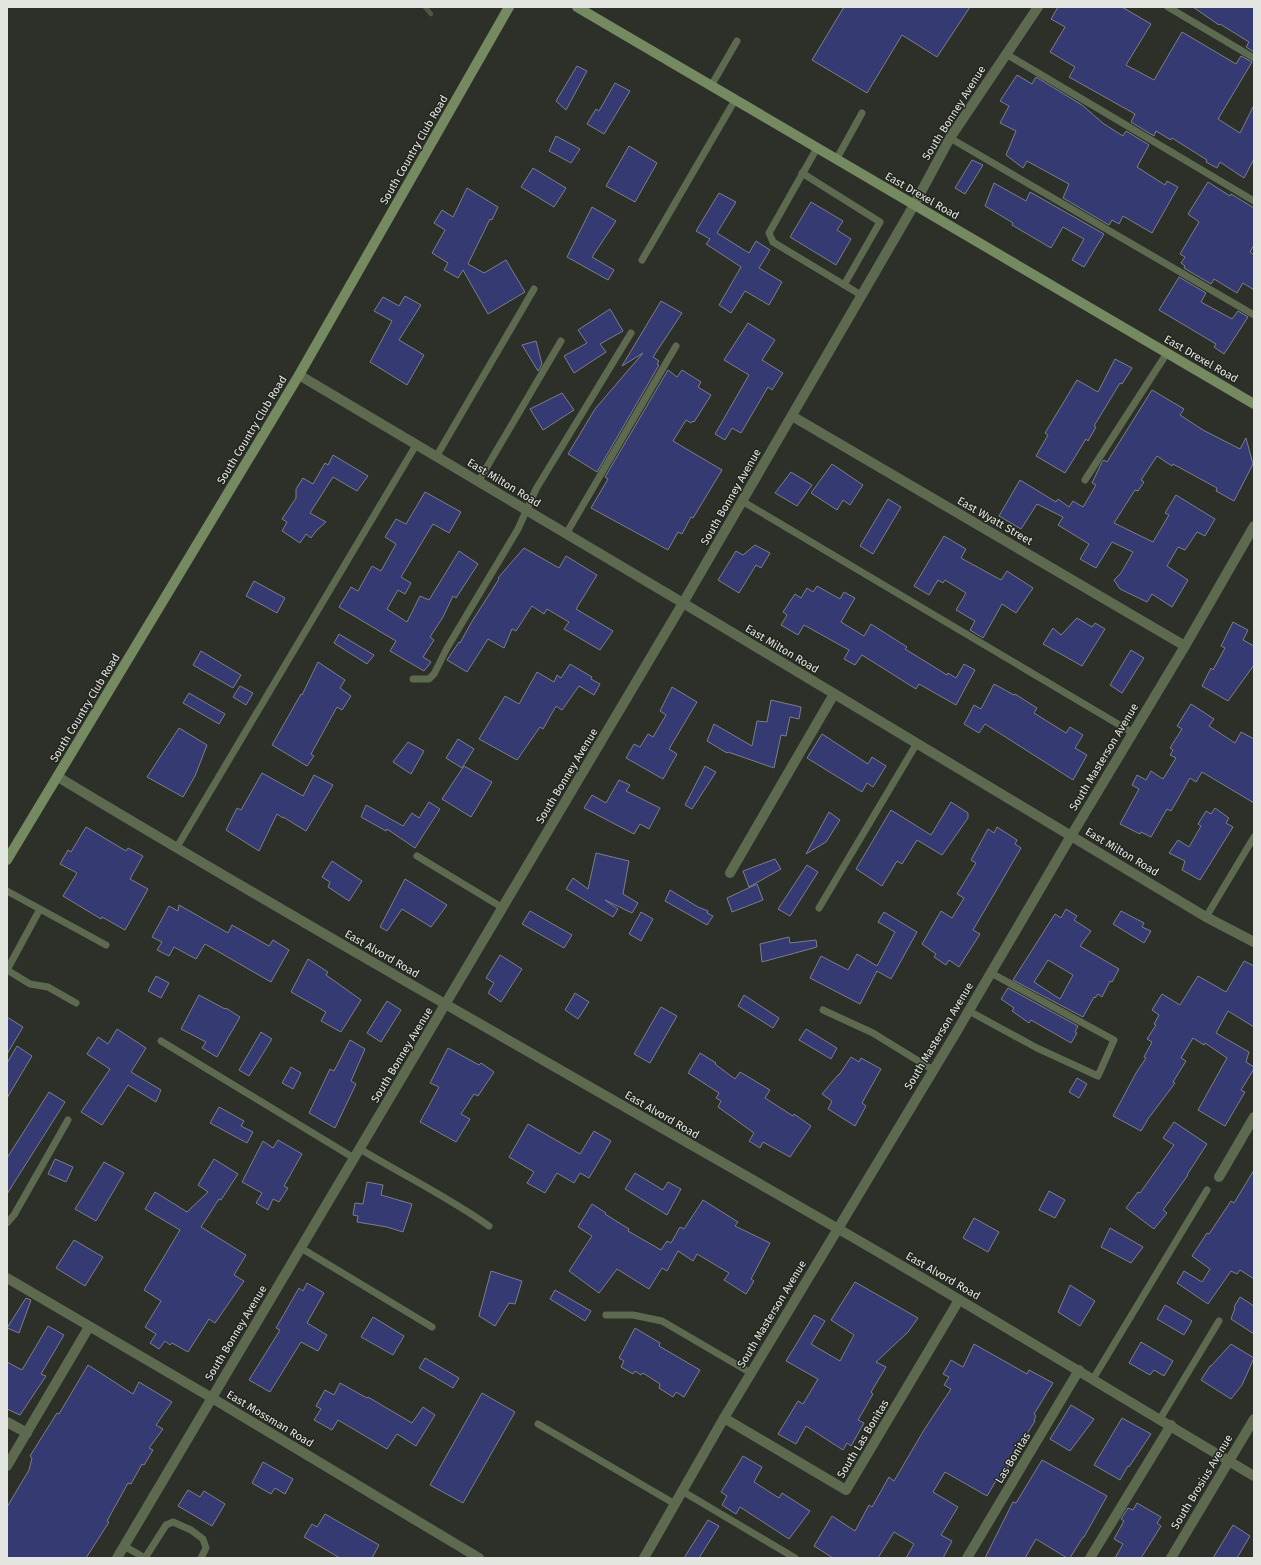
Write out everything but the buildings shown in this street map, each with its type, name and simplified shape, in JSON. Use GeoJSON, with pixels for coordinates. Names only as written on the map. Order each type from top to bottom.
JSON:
{"type":"FeatureCollection","features":[{"type":"Feature","properties":{"kind":"street","name":"South Country Club Road"},"geometry":{"type":"LineString","coordinates":[[7,860],[299,375],[509,7]]}},
{"type":"Feature","properties":{"kind":"street","name":"East Drexel Road"},"geometry":{"type":"LineString","coordinates":[[577,7],[1254,404]]}},
{"type":"Feature","properties":{"kind":"street","name":"South Bonney Avenue"},"geometry":{"type":"LineString","coordinates":[[117,1558],[683,603],[914,205],[950,138],[1038,7]]}},
{"type":"Feature","properties":{"kind":"street","name":"East Milton Road"},"geometry":{"type":"LineString","coordinates":[[299,375],[683,603],[1206,917],[1254,942]]}},
{"type":"Feature","properties":{"kind":"street","name":"East Wyatt Street"},"geometry":{"type":"LineString","coordinates":[[792,416],[1185,646]]}},
{"type":"Feature","properties":{"kind":"street","name":"South Masterson Avenue"},"geometry":{"type":"LineString","coordinates":[[644,1558],[724,1418],[969,1011],[1071,836],[1185,646],[1254,526]]}},
{"type":"Feature","properties":{"kind":"street"},"geometry":{"type":"LineString","coordinates":[[730,873],[834,694]]}},
{"type":"Feature","properties":{"kind":"street","name":"East Alvord Road"},"geometry":{"type":"LineString","coordinates":[[58,777],[445,1005],[837,1228],[1079,1370],[1254,1476]]}},
{"type":"Feature","properties":{"kind":"street"},"geometry":{"type":"LineString","coordinates":[[1219,1177],[1254,1117]]}},
{"type":"Feature","properties":{"kind":"street","name":"East Mossman Road"},"geometry":{"type":"LineString","coordinates":[[7,1278],[212,1398],[479,1558]]}},
{"type":"Feature","properties":{"kind":"street","name":"South Las Bonitas"},"geometry":{"type":"LineString","coordinates":[[724,1418],[846,1490],[960,1300]]}},
{"type":"Feature","properties":{"kind":"street"},"geometry":{"type":"LineString","coordinates":[[7,1466],[89,1327]]}},
{"type":"Feature","properties":{"kind":"street","name":"Las Bonitas"},"geometry":{"type":"LineString","coordinates":[[967,1558],[1079,1370]]}},
{"type":"Feature","properties":{"kind":"street","name":"South Brosius Avenue"},"geometry":{"type":"LineString","coordinates":[[1171,1558],[1254,1419]]}},
{"type":"Feature","properties":{"kind":"street"},"geometry":{"type":"LineString","coordinates":[[7,1422],[27,1433]]}},
{"type":"Feature","properties":{"kind":"street"},"geometry":{"type":"LineString","coordinates":[[1090,1558],[1171,1426]]}},
{"type":"Feature","properties":{"kind":"lane"},"geometry":{"type":"LineString","coordinates":[[1168,7],[1254,58]]}},
{"type":"Feature","properties":{"kind":"lane"},"geometry":{"type":"LineString","coordinates":[[711,86],[737,41]]}},
{"type":"Feature","properties":{"kind":"lane"},"geometry":{"type":"LineString","coordinates":[[1006,54],[1254,201]]}},
{"type":"Feature","properties":{"kind":"lane"},"geometry":{"type":"LineString","coordinates":[[642,260],[735,100]]}},
{"type":"Feature","properties":{"kind":"lane"},"geometry":{"type":"LineString","coordinates":[[836,160],[862,113]]}},
{"type":"Feature","properties":{"kind":"lane"},"geometry":{"type":"LineString","coordinates":[[950,138],[1254,315]]}},
{"type":"Feature","properties":{"kind":"lane"},"geometry":{"type":"LineString","coordinates":[[818,148],[802,173],[769,233],[773,242],[861,295]]}},
{"type":"Feature","properties":{"kind":"lane"},"geometry":{"type":"LineString","coordinates":[[802,173],[880,222],[844,285]]}},
{"type":"Feature","properties":{"kind":"lane"},"geometry":{"type":"LineString","coordinates":[[436,457],[534,289]]}},
{"type":"Feature","properties":{"kind":"lane"},"geometry":{"type":"LineString","coordinates":[[413,679],[429,679],[434,674],[447,648],[528,511],[536,489],[631,333]]}},
{"type":"Feature","properties":{"kind":"lane"},"geometry":{"type":"LineString","coordinates":[[478,482],[561,341]]}},
{"type":"Feature","properties":{"kind":"lane"},"geometry":{"type":"LineString","coordinates":[[566,534],[676,346]]}},
{"type":"Feature","properties":{"kind":"lane"},"geometry":{"type":"LineString","coordinates":[[1085,480],[1167,353]]}},
{"type":"Feature","properties":{"kind":"lane"},"geometry":{"type":"LineString","coordinates":[[177,847],[416,445]]}},
{"type":"Feature","properties":{"kind":"lane"},"geometry":{"type":"LineString","coordinates":[[742,501],[1133,733]]}},
{"type":"Feature","properties":{"kind":"lane"},"geometry":{"type":"LineString","coordinates":[[819,908],[916,743]]}},
{"type":"Feature","properties":{"kind":"lane"},"geometry":{"type":"LineString","coordinates":[[1206,917],[1254,837]]}},
{"type":"Feature","properties":{"kind":"lane"},"geometry":{"type":"LineString","coordinates":[[417,856],[503,908]]}},
{"type":"Feature","properties":{"kind":"lane"},"geometry":{"type":"LineString","coordinates":[[7,891],[106,945]]}},
{"type":"Feature","properties":{"kind":"lane"},"geometry":{"type":"LineString","coordinates":[[40,908],[7,970],[30,984],[48,987],[76,1003]]}},
{"type":"Feature","properties":{"kind":"lane"},"geometry":{"type":"LineString","coordinates":[[969,1011],[1037,1048],[1098,1076],[1114,1040],[991,973]]}},
{"type":"Feature","properties":{"kind":"lane"},"geometry":{"type":"LineString","coordinates":[[823,1010],[873,1033],[933,1070]]}},
{"type":"Feature","properties":{"kind":"lane"},"geometry":{"type":"LineString","coordinates":[[161,1040],[354,1158]]}},
{"type":"Feature","properties":{"kind":"lane"},"geometry":{"type":"LineString","coordinates":[[7,1223],[14,1215],[68,1120]]}},
{"type":"Feature","properties":{"kind":"lane"},"geometry":{"type":"LineString","coordinates":[[360,1149],[459,1205],[489,1226]]}},
{"type":"Feature","properties":{"kind":"lane"},"geometry":{"type":"LineString","coordinates":[[1093,1379],[1207,1190]]}},
{"type":"Feature","properties":{"kind":"lane"},"geometry":{"type":"LineString","coordinates":[[301,1248],[432,1327]]}},
{"type":"Feature","properties":{"kind":"lane"},"geometry":{"type":"LineString","coordinates":[[606,1315],[633,1314],[662,1321],[751,1373]]}},
{"type":"Feature","properties":{"kind":"lane"},"geometry":{"type":"LineString","coordinates":[[1160,1419],[1219,1321]]}},
{"type":"Feature","properties":{"kind":"lane"},"geometry":{"type":"LineString","coordinates":[[538,1424],[675,1504]]}},
{"type":"Feature","properties":{"kind":"lane"},"geometry":{"type":"LineString","coordinates":[[682,1491],[795,1558]]}},
{"type":"Feature","properties":{"kind":"lane"},"geometry":{"type":"LineString","coordinates":[[124,1546],[145,1558],[159,1534],[166,1525],[173,1522],[191,1530],[203,1539],[206,1548],[201,1558]]}},
{"type":"Feature","properties":{"kind":"waterway"},"geometry":{"type":"LineString","coordinates":[[425,7],[431,14]]}}]}
